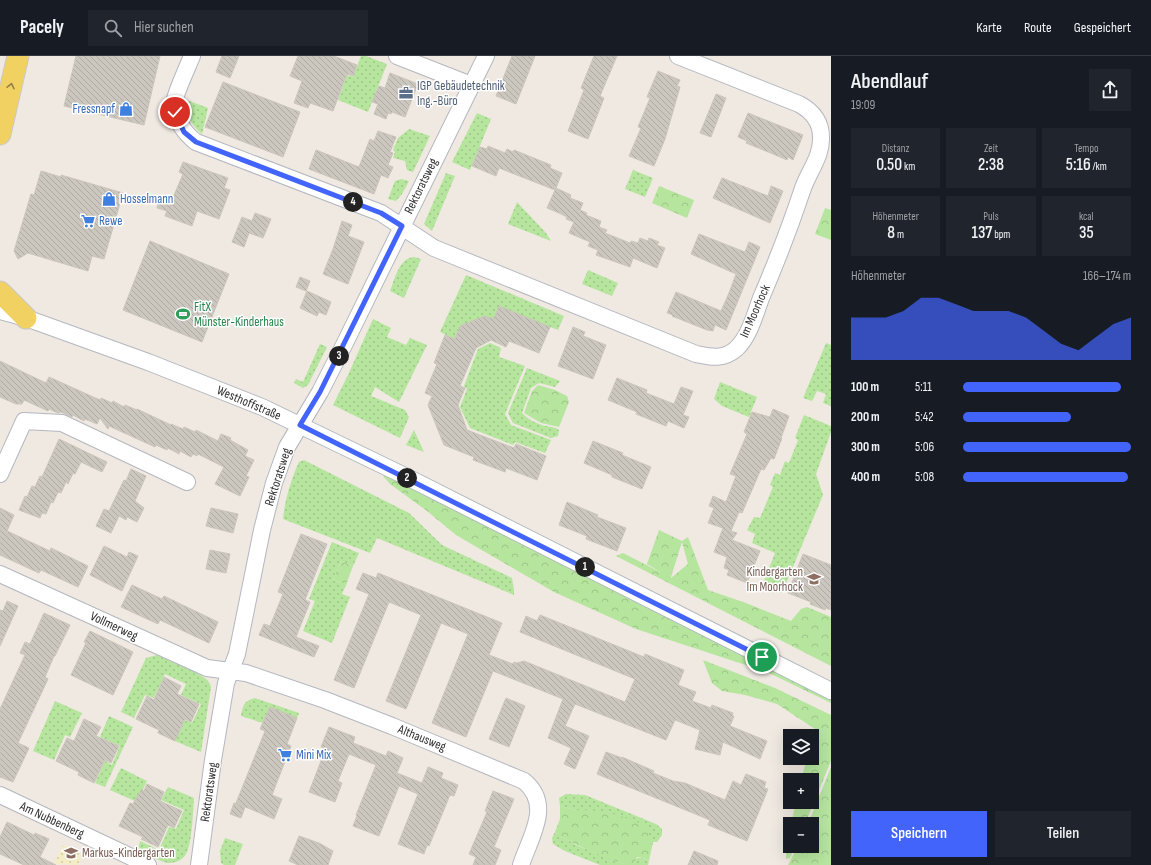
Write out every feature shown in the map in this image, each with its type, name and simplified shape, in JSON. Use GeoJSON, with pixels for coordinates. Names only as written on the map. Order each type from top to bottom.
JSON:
{"type":"FeatureCollection","features":[{"type":"Feature","properties":{"kind":"main road"},"geometry":{"type":"LineString","coordinates":[[0,134],[18,56]]}},
{"type":"Feature","properties":{"kind":"main road"},"geometry":{"type":"LineString","coordinates":[[0,292],[26,318]]}},
{"type":"Feature","properties":{"kind":"street","name":"Im Moorhock"},"geometry":{"type":"LineString","coordinates":[[192,56],[174,101],[178,121],[189,137],[196,142],[381,213],[434,248],[696,354],[714,358],[731,353],[737,348],[748,332],[784,243],[806,182],[818,158],[821,147],[821,135],[818,123],[809,109],[678,56]]}},
{"type":"Feature","properties":{"kind":"street"},"geometry":{"type":"LineString","coordinates":[[398,56],[471,85]]}},
{"type":"Feature","properties":{"kind":"street","name":"Rektoratsweg"},"geometry":{"type":"LineString","coordinates":[[199,865],[224,691],[237,654],[262,530],[274,483],[287,446],[323,386],[486,56]]}},
{"type":"Feature","properties":{"kind":"street","name":"Westhoffstraße"},"geometry":{"type":"LineString","coordinates":[[0,311],[26,318],[148,362],[262,407],[831,691]]}},
{"type":"Feature","properties":{"kind":"street"},"geometry":{"type":"LineString","coordinates":[[0,474],[24,421],[62,423],[188,482]]}},
{"type":"Feature","properties":{"kind":"street","name":"Vollmerweg"},"geometry":{"type":"LineString","coordinates":[[0,574],[207,668],[231,671]]}},
{"type":"Feature","properties":{"kind":"street","name":"Althausweg"},"geometry":{"type":"LineString","coordinates":[[231,671],[246,673],[325,700],[524,781],[534,791],[538,810],[535,828],[520,865]]}},
{"type":"Feature","properties":{"kind":"street","name":"Am Nubbenberg"},"geometry":{"type":"LineString","coordinates":[[0,795],[148,865]]}},
{"type":"Feature","properties":{"kind":"green space"},"geometry":{"type":"Polygon","coordinates":[[[361,56],[366,56],[387,64],[368,112],[338,100],[347,75],[353,77],[361,56]]]}},
{"type":"Feature","properties":{"kind":"green space"},"geometry":{"type":"Polygon","coordinates":[[[187,100],[208,108],[202,134],[194,127],[188,115],[187,100]]]}},
{"type":"Feature","properties":{"kind":"green space"},"geometry":{"type":"Polygon","coordinates":[[[477,113],[491,119],[470,170],[452,162],[477,113]]]}},
{"type":"Feature","properties":{"kind":"green space"},"geometry":{"type":"Polygon","coordinates":[[[409,129],[430,136],[413,172],[407,170],[405,161],[393,158],[395,152],[393,150],[398,138],[409,129]]]}},
{"type":"Feature","properties":{"kind":"green space"},"geometry":{"type":"Polygon","coordinates":[[[633,170],[653,178],[645,197],[625,189],[633,170]]]}},
{"type":"Feature","properties":{"kind":"green space"},"geometry":{"type":"Polygon","coordinates":[[[446,173],[455,176],[432,231],[424,224],[446,173]]]}},
{"type":"Feature","properties":{"kind":"green space"},"geometry":{"type":"Polygon","coordinates":[[[401,179],[409,181],[402,194],[396,201],[388,199],[395,181],[401,179]]]}},
{"type":"Feature","properties":{"kind":"green space"},"geometry":{"type":"Polygon","coordinates":[[[659,186],[694,200],[687,218],[652,203],[659,186]]]}},
{"type":"Feature","properties":{"kind":"green space"},"geometry":{"type":"Polygon","coordinates":[[[517,202],[546,233],[551,241],[508,224],[517,202]]]}},
{"type":"Feature","properties":{"kind":"green space"},"geometry":{"type":"Polygon","coordinates":[[[825,208],[831,210],[831,240],[815,234],[825,208]]]}},
{"type":"Feature","properties":{"kind":"green space"},"geometry":{"type":"Polygon","coordinates":[[[414,257],[421,259],[404,298],[390,291],[401,265],[409,258],[414,257]]]}},
{"type":"Feature","properties":{"kind":"green space"},"geometry":{"type":"Polygon","coordinates":[[[588,270],[618,283],[612,296],[582,284],[588,270]]]}},
{"type":"Feature","properties":{"kind":"green space"},"geometry":{"type":"Polygon","coordinates":[[[466,275],[564,316],[558,330],[499,307],[494,319],[485,316],[460,326],[455,339],[440,332],[466,275]]]}},
{"type":"Feature","properties":{"kind":"green space"},"geometry":{"type":"Polygon","coordinates":[[[373,319],[391,328],[387,337],[406,345],[410,338],[427,345],[399,402],[375,387],[371,396],[405,410],[409,417],[400,438],[333,405],[373,319]]]}},
{"type":"Feature","properties":{"kind":"green space"},"geometry":{"type":"Polygon","coordinates":[[[490,343],[501,348],[499,357],[525,366],[505,414],[511,425],[551,440],[545,453],[515,442],[513,445],[470,428],[460,407],[467,389],[464,386],[478,349],[490,343]]]}},
{"type":"Feature","properties":{"kind":"green space"},"geometry":{"type":"Polygon","coordinates":[[[826,343],[831,345],[831,406],[823,403],[826,394],[817,391],[812,401],[803,398],[826,343]]]}},
{"type":"Feature","properties":{"kind":"green space"},"geometry":{"type":"Polygon","coordinates":[[[320,344],[327,347],[308,385],[303,388],[294,383],[296,379],[303,382],[320,344]]]}},
{"type":"Feature","properties":{"kind":"green space"},"geometry":{"type":"Polygon","coordinates":[[[527,368],[560,381],[555,387],[539,383],[531,388],[522,413],[537,423],[559,430],[558,436],[551,438],[513,423],[508,413],[527,368]]]}},
{"type":"Feature","properties":{"kind":"green space"},"geometry":{"type":"Polygon","coordinates":[[[720,382],[757,397],[749,417],[722,406],[714,399],[720,382]]]}},
{"type":"Feature","properties":{"kind":"green space"},"geometry":{"type":"Polygon","coordinates":[[[538,385],[555,390],[567,396],[569,402],[559,427],[541,423],[524,413],[532,391],[538,385]]]}},
{"type":"Feature","properties":{"kind":"green space"},"geometry":{"type":"Polygon","coordinates":[[[804,415],[831,426],[831,432],[816,474],[823,495],[782,593],[762,586],[775,553],[752,543],[755,534],[747,530],[754,517],[760,518],[773,487],[770,485],[775,473],[780,475],[785,461],[789,463],[798,440],[795,438],[804,415]]]}},
{"type":"Feature","properties":{"kind":"green space"},"geometry":{"type":"Polygon","coordinates":[[[414,430],[424,452],[406,445],[414,430]]]}},
{"type":"Feature","properties":{"kind":"green space"},"geometry":{"type":"Polygon","coordinates":[[[304,460],[409,513],[442,545],[512,578],[514,595],[377,538],[370,553],[283,519],[293,476],[299,462],[304,460]]]}},
{"type":"Feature","properties":{"kind":"green space"},"geometry":{"type":"Polygon","coordinates":[[[383,476],[390,476],[831,699],[831,703],[767,672],[636,629],[554,592],[456,535],[427,511],[390,484],[383,476]]]}},
{"type":"Feature","properties":{"kind":"green space"},"geometry":{"type":"Polygon","coordinates":[[[659,530],[682,541],[688,537],[708,590],[791,621],[801,609],[807,607],[831,617],[831,666],[616,556],[623,553],[662,573],[647,564],[659,530]],[[682,542],[671,578],[688,564],[682,542]]]}},
{"type":"Feature","properties":{"kind":"green space"},"geometry":{"type":"Polygon","coordinates":[[[332,542],[359,553],[353,566],[341,561],[333,579],[346,585],[342,594],[350,597],[332,643],[303,631],[315,601],[309,599],[332,542]]]}},
{"type":"Feature","properties":{"kind":"green space"},"geometry":{"type":"Polygon","coordinates":[[[341,561],[353,566],[346,585],[333,579],[341,561]]]}},
{"type":"Feature","properties":{"kind":"green space"},"geometry":{"type":"Polygon","coordinates":[[[157,655],[196,672],[210,684],[211,687],[201,752],[175,741],[185,720],[192,723],[201,704],[181,695],[186,684],[165,674],[154,698],[145,695],[134,718],[121,712],[146,658],[157,655]]]}},
{"type":"Feature","properties":{"kind":"green space"},"geometry":{"type":"Polygon","coordinates":[[[703,660],[775,688],[831,715],[831,761],[819,790],[819,773],[803,773],[805,765],[819,765],[819,729],[815,729],[777,704],[745,695],[722,691],[712,683],[703,660]]]}},
{"type":"Feature","properties":{"kind":"green space"},"geometry":{"type":"Polygon","coordinates":[[[255,698],[299,713],[297,718],[270,707],[263,723],[241,716],[242,709],[245,704],[255,698]]]}},
{"type":"Feature","properties":{"kind":"green space"},"geometry":{"type":"Polygon","coordinates":[[[55,701],[82,713],[70,737],[65,735],[54,760],[33,751],[55,701]]]}},
{"type":"Feature","properties":{"kind":"green space"},"geometry":{"type":"Polygon","coordinates":[[[109,716],[133,727],[105,787],[95,783],[105,761],[112,765],[120,746],[100,737],[109,716]]]}},
{"type":"Feature","properties":{"kind":"green space"},"geometry":{"type":"Polygon","coordinates":[[[831,767],[831,865],[788,865],[794,853],[819,853],[819,817],[811,817],[814,809],[819,809],[819,797],[831,767]]]}},
{"type":"Feature","properties":{"kind":"green space"},"geometry":{"type":"Polygon","coordinates":[[[121,768],[147,781],[137,802],[110,790],[121,768]]]}},
{"type":"Feature","properties":{"kind":"green space"},"geometry":{"type":"Polygon","coordinates":[[[168,787],[194,798],[192,828],[188,850],[182,859],[170,863],[161,861],[138,851],[140,841],[159,850],[169,827],[176,829],[184,810],[161,800],[168,787]]]}},
{"type":"Feature","properties":{"kind":"green space"},"geometry":{"type":"Polygon","coordinates":[[[566,794],[585,795],[656,824],[662,829],[662,835],[657,842],[653,842],[590,810],[575,810],[560,806],[559,798],[566,794]]]}},
{"type":"Feature","properties":{"kind":"green space"},"geometry":{"type":"Polygon","coordinates":[[[560,806],[575,810],[590,810],[618,815],[642,824],[648,831],[649,839],[653,842],[649,861],[637,857],[633,864],[624,864],[571,842],[555,832],[560,819],[560,806]]]}},
{"type":"Feature","properties":{"kind":"green space"},"geometry":{"type":"Polygon","coordinates":[[[794,809],[811,809],[808,817],[793,817],[794,809]]]}},
{"type":"Feature","properties":{"kind":"green space"},"geometry":{"type":"Polygon","coordinates":[[[555,832],[576,845],[624,864],[634,859],[642,858],[649,861],[648,865],[600,865],[565,851],[553,844],[552,838],[555,832]]]}},
{"type":"Feature","properties":{"kind":"green space"},"geometry":{"type":"Polygon","coordinates":[[[225,838],[243,844],[235,865],[224,865],[221,863],[220,851],[225,838]]]}},
{"type":"Feature","properties":{"kind":"green space"},"geometry":{"type":"Polygon","coordinates":[[[786,853],[792,853],[790,858],[786,859],[786,853]]]}},
{"type":"Feature","properties":{"kind":"sand"},"geometry":{"type":"Polygon","coordinates":[[[63,845],[83,855],[78,865],[57,864],[55,861],[63,845]]]}},
{"type":"Feature","properties":{"kind":"building"},"geometry":{"type":"Polygon","coordinates":[[[76,56],[160,56],[144,125],[64,106],[76,56]]]}},
{"type":"Feature","properties":{"kind":"building"},"geometry":{"type":"Polygon","coordinates":[[[222,56],[239,56],[230,78],[216,72],[222,56]]]}},
{"type":"Feature","properties":{"kind":"building"},"geometry":{"type":"Polygon","coordinates":[[[298,56],[334,56],[357,65],[353,76],[347,74],[333,111],[310,103],[308,108],[294,103],[302,81],[290,76],[298,56]]]}},
{"type":"Feature","properties":{"kind":"building"},"geometry":{"type":"Polygon","coordinates":[[[512,56],[535,56],[516,104],[496,96],[512,56]]]}},
{"type":"Feature","properties":{"kind":"building"},"geometry":{"type":"Polygon","coordinates":[[[594,56],[617,56],[600,96],[604,98],[588,139],[568,131],[584,90],[581,88],[594,56]]]}},
{"type":"Feature","properties":{"kind":"building"},"geometry":{"type":"Polygon","coordinates":[[[658,71],[680,80],[677,86],[680,87],[665,139],[654,166],[629,156],[641,128],[638,127],[650,98],[647,97],[658,71]]]}},
{"type":"Feature","properties":{"kind":"building"},"geometry":{"type":"Polygon","coordinates":[[[390,73],[418,84],[405,117],[392,112],[391,114],[388,113],[386,119],[374,114],[378,104],[372,102],[379,86],[385,88],[390,73]]]}},
{"type":"Feature","properties":{"kind":"building"},"geometry":{"type":"Polygon","coordinates":[[[223,82],[300,112],[283,157],[205,127],[223,82]]]}},
{"type":"Feature","properties":{"kind":"building"},"geometry":{"type":"Polygon","coordinates":[[[716,94],[726,98],[711,137],[700,133],[716,94]]]}},
{"type":"Feature","properties":{"kind":"building"},"geometry":{"type":"Polygon","coordinates":[[[748,113],[803,135],[793,160],[788,157],[787,160],[746,143],[747,141],[738,137],[748,113]]]}},
{"type":"Feature","properties":{"kind":"building"},"geometry":{"type":"Polygon","coordinates":[[[378,131],[396,137],[390,152],[393,153],[388,165],[393,167],[388,178],[381,175],[374,194],[309,169],[316,150],[359,167],[370,139],[374,141],[378,131]]]}},
{"type":"Feature","properties":{"kind":"building"},"geometry":{"type":"Polygon","coordinates":[[[488,146],[505,153],[507,149],[513,152],[514,150],[551,165],[550,168],[562,173],[556,188],[571,195],[570,198],[583,203],[580,210],[587,213],[586,215],[601,221],[599,227],[607,230],[605,233],[630,243],[631,241],[638,243],[640,238],[648,241],[649,238],[659,242],[657,245],[665,248],[657,268],[633,258],[630,267],[596,255],[598,250],[588,246],[590,242],[569,233],[574,222],[566,219],[567,217],[547,208],[555,190],[499,168],[496,176],[472,166],[480,147],[487,149],[488,146]]]}},
{"type":"Feature","properties":{"kind":"building"},"geometry":{"type":"Polygon","coordinates":[[[183,162],[228,178],[224,188],[230,190],[219,219],[197,211],[192,226],[165,216],[167,211],[157,208],[160,197],[172,200],[183,174],[179,172],[183,162]]]}},
{"type":"Feature","properties":{"kind":"building"},"geometry":{"type":"Polygon","coordinates":[[[41,171],[61,177],[61,175],[123,193],[104,259],[92,256],[88,271],[28,253],[18,259],[14,251],[31,194],[34,195],[41,171]]]}},
{"type":"Feature","properties":{"kind":"building"},"geometry":{"type":"Polygon","coordinates":[[[722,178],[768,196],[771,186],[783,191],[770,223],[713,198],[722,178]]]}},
{"type":"Feature","properties":{"kind":"building"},"geometry":{"type":"Polygon","coordinates":[[[255,213],[271,219],[263,238],[249,233],[244,247],[232,242],[242,217],[252,221],[255,213]]]}},
{"type":"Feature","properties":{"kind":"building"},"geometry":{"type":"Polygon","coordinates":[[[342,221],[352,225],[348,236],[364,242],[348,284],[323,274],[342,221]]]}},
{"type":"Feature","properties":{"kind":"building"},"geometry":{"type":"Polygon","coordinates":[[[699,234],[745,252],[749,242],[760,247],[726,330],[715,325],[713,331],[707,330],[667,313],[676,292],[721,311],[729,293],[736,274],[691,254],[699,234]]]}},
{"type":"Feature","properties":{"kind":"building"},"geometry":{"type":"Polygon","coordinates":[[[150,241],[229,274],[202,342],[123,310],[150,241]]]}},
{"type":"Feature","properties":{"kind":"building"},"geometry":{"type":"Polygon","coordinates":[[[300,277],[310,281],[306,291],[296,287],[300,277]]]}},
{"type":"Feature","properties":{"kind":"building"},"geometry":{"type":"Polygon","coordinates":[[[307,291],[331,302],[326,315],[319,312],[317,316],[300,308],[307,291]]]}},
{"type":"Feature","properties":{"kind":"building"},"geometry":{"type":"Polygon","coordinates":[[[499,306],[550,327],[539,353],[509,341],[506,347],[491,340],[476,348],[460,386],[465,388],[458,405],[467,430],[514,448],[516,444],[546,456],[537,480],[506,468],[505,472],[473,460],[474,457],[444,445],[428,405],[432,396],[425,393],[437,364],[434,363],[445,335],[455,339],[460,326],[485,316],[494,319],[499,306]]]}},
{"type":"Feature","properties":{"kind":"building"},"geometry":{"type":"Polygon","coordinates":[[[573,327],[585,332],[583,336],[606,345],[593,379],[558,366],[573,327]]]}},
{"type":"Feature","properties":{"kind":"building"},"geometry":{"type":"Polygon","coordinates":[[[0,361],[46,383],[49,377],[100,400],[101,398],[112,403],[113,401],[124,407],[125,405],[137,409],[171,425],[183,429],[184,427],[195,432],[196,430],[218,441],[221,434],[231,438],[230,440],[248,450],[245,456],[254,460],[246,476],[249,477],[240,496],[215,484],[224,467],[198,454],[197,456],[193,454],[191,457],[180,451],[179,454],[168,448],[167,450],[156,445],[155,447],[109,426],[108,429],[100,418],[97,424],[85,419],[84,421],[73,415],[72,417],[49,409],[48,411],[24,400],[22,404],[16,404],[0,397],[0,361]]]}},
{"type":"Feature","properties":{"kind":"building"},"geometry":{"type":"Polygon","coordinates":[[[617,378],[647,390],[646,393],[674,404],[681,387],[693,391],[683,415],[689,417],[684,428],[668,421],[666,426],[636,414],[637,412],[608,400],[617,378]]]}},
{"type":"Feature","properties":{"kind":"building"},"geometry":{"type":"Polygon","coordinates":[[[773,409],[789,416],[782,438],[774,459],[771,458],[764,470],[761,469],[742,513],[739,512],[731,531],[737,533],[732,540],[760,551],[747,583],[727,575],[729,570],[724,568],[727,557],[714,552],[723,528],[708,523],[714,508],[709,506],[713,496],[726,502],[736,476],[730,474],[747,434],[744,432],[752,412],[770,417],[773,409]]]}},
{"type":"Feature","properties":{"kind":"building"},"geometry":{"type":"Polygon","coordinates":[[[59,439],[107,462],[102,472],[81,462],[75,474],[73,473],[68,484],[66,482],[61,493],[58,492],[53,503],[51,502],[46,514],[42,513],[40,518],[19,510],[25,496],[27,497],[32,486],[35,487],[40,476],[42,477],[59,439]]]}},
{"type":"Feature","properties":{"kind":"building"},"geometry":{"type":"Polygon","coordinates":[[[593,441],[623,453],[622,455],[651,467],[642,489],[612,477],[612,475],[584,463],[593,441]]]}},
{"type":"Feature","properties":{"kind":"building"},"geometry":{"type":"Polygon","coordinates":[[[131,469],[146,476],[135,501],[144,508],[137,522],[127,517],[126,520],[119,516],[111,533],[96,526],[104,509],[109,511],[131,469]]]}},
{"type":"Feature","properties":{"kind":"building"},"geometry":{"type":"Polygon","coordinates":[[[567,502],[598,515],[597,517],[626,528],[617,551],[586,539],[587,536],[559,525],[567,502]]]}},
{"type":"Feature","properties":{"kind":"building"},"geometry":{"type":"Polygon","coordinates":[[[0,508],[14,515],[7,531],[50,551],[51,548],[88,566],[78,587],[41,570],[39,573],[0,555],[0,508]]]}},
{"type":"Feature","properties":{"kind":"building"},"geometry":{"type":"Polygon","coordinates":[[[211,508],[238,514],[233,533],[206,526],[211,508]]]}},
{"type":"Feature","properties":{"kind":"building"},"geometry":{"type":"Polygon","coordinates":[[[301,534],[327,544],[305,600],[310,602],[296,637],[319,646],[314,657],[259,635],[264,624],[270,626],[283,594],[278,592],[301,534]]]}},
{"type":"Feature","properties":{"kind":"building"},"geometry":{"type":"Polygon","coordinates":[[[104,546],[127,557],[129,552],[138,556],[122,591],[90,575],[104,546]]]}},
{"type":"Feature","properties":{"kind":"building"},"geometry":{"type":"Polygon","coordinates":[[[210,550],[230,554],[226,573],[206,569],[210,550]]]}},
{"type":"Feature","properties":{"kind":"building"},"geometry":{"type":"Polygon","coordinates":[[[803,554],[831,565],[831,610],[826,608],[825,610],[810,604],[811,602],[788,593],[803,554]]]}},
{"type":"Feature","properties":{"kind":"building"},"geometry":{"type":"Polygon","coordinates":[[[363,573],[376,578],[378,573],[502,623],[489,655],[513,664],[514,662],[517,663],[524,661],[625,702],[635,679],[520,632],[526,616],[537,621],[540,615],[644,657],[645,654],[684,670],[678,685],[696,692],[692,701],[711,708],[712,705],[733,713],[732,716],[734,716],[730,726],[767,741],[760,759],[723,742],[720,755],[695,749],[700,730],[675,720],[666,740],[575,704],[565,726],[589,736],[575,769],[564,764],[571,748],[548,738],[563,699],[493,671],[466,737],[432,723],[468,634],[441,623],[406,709],[386,701],[421,615],[389,602],[354,688],[334,680],[369,594],[356,589],[363,573]]]}},
{"type":"Feature","properties":{"kind":"building"},"geometry":{"type":"Polygon","coordinates":[[[132,585],[162,599],[164,596],[218,622],[209,643],[160,620],[158,624],[121,607],[132,585]]]}},
{"type":"Feature","properties":{"kind":"building"},"geometry":{"type":"Polygon","coordinates":[[[7,601],[18,606],[0,646],[0,610],[3,611],[7,601]]]}},
{"type":"Feature","properties":{"kind":"building"},"geometry":{"type":"Polygon","coordinates":[[[44,613],[70,625],[54,656],[45,677],[48,679],[18,743],[29,748],[13,782],[0,777],[0,709],[25,655],[20,653],[25,642],[30,644],[44,613]]]}},
{"type":"Feature","properties":{"kind":"building"},"geometry":{"type":"Polygon","coordinates":[[[90,631],[133,652],[113,695],[71,675],[90,631]]]}},
{"type":"Feature","properties":{"kind":"building"},"geometry":{"type":"Polygon","coordinates":[[[164,677],[181,686],[177,694],[199,704],[191,722],[185,719],[175,741],[158,733],[159,730],[136,719],[147,696],[154,700],[164,677]]]}},
{"type":"Feature","properties":{"kind":"building"},"geometry":{"type":"Polygon","coordinates":[[[506,698],[525,706],[509,747],[489,739],[506,698]]]}},
{"type":"Feature","properties":{"kind":"building"},"geometry":{"type":"Polygon","coordinates":[[[270,707],[297,718],[287,744],[291,746],[272,795],[282,799],[274,819],[236,803],[265,731],[260,729],[270,707]]]}},
{"type":"Feature","properties":{"kind":"building"},"geometry":{"type":"Polygon","coordinates":[[[84,719],[101,727],[96,736],[119,746],[111,763],[105,760],[94,783],[78,775],[79,772],[56,761],[67,738],[74,741],[84,719]]]}},
{"type":"Feature","properties":{"kind":"building"},"geometry":{"type":"Polygon","coordinates":[[[329,727],[355,737],[353,743],[386,756],[388,751],[403,758],[397,773],[422,783],[428,767],[443,773],[441,778],[458,785],[454,796],[450,795],[429,846],[427,845],[424,854],[398,844],[418,794],[399,786],[379,836],[353,826],[376,765],[349,754],[338,781],[342,783],[335,802],[309,792],[326,748],[321,747],[329,727]]]}},
{"type":"Feature","properties":{"kind":"building"},"geometry":{"type":"Polygon","coordinates":[[[606,752],[622,757],[654,771],[653,773],[673,781],[685,783],[725,800],[733,781],[741,785],[746,774],[766,782],[764,788],[768,789],[747,841],[708,825],[710,820],[597,774],[606,752]]]}},
{"type":"Feature","properties":{"kind":"building"},"geometry":{"type":"Polygon","coordinates":[[[147,784],[164,792],[160,801],[182,811],[174,828],[168,825],[158,847],[141,839],[143,837],[119,826],[130,803],[133,804],[141,790],[144,791],[147,784]]]}},
{"type":"Feature","properties":{"kind":"building"},"geometry":{"type":"Polygon","coordinates":[[[493,791],[514,799],[494,847],[501,850],[495,865],[473,865],[476,857],[469,854],[487,812],[485,811],[493,791]]]}},
{"type":"Feature","properties":{"kind":"building"},"geometry":{"type":"Polygon","coordinates":[[[234,803],[245,807],[241,818],[230,814],[234,803]]]}},
{"type":"Feature","properties":{"kind":"building"},"geometry":{"type":"Polygon","coordinates":[[[7,822],[34,835],[35,833],[49,839],[40,857],[56,865],[24,865],[0,854],[0,837],[7,822]]]}},
{"type":"Feature","properties":{"kind":"building"},"geometry":{"type":"Polygon","coordinates":[[[299,836],[319,843],[333,851],[328,865],[298,865],[289,861],[299,836]]]}},
{"type":"Feature","properties":{"kind":"building"},"geometry":{"type":"Polygon","coordinates":[[[694,851],[718,861],[717,865],[688,865],[694,851]]]}},
{"type":"Feature","properties":{"kind":"place","name":"IGP Gebäudetechnik Ing.-Büro"},"geometry":{"type":"Point","coordinates":[406,93]}},
{"type":"Feature","properties":{"kind":"place","name":"Fressnapf"},"geometry":{"type":"Point","coordinates":[126,109]}},
{"type":"Feature","properties":{"kind":"place","name":"Hosselmann"},"geometry":{"type":"Point","coordinates":[109,199]}},
{"type":"Feature","properties":{"kind":"place","name":"Rewe"},"geometry":{"type":"Point","coordinates":[88,221]}},
{"type":"Feature","properties":{"kind":"place","name":"FitX Münster-Kinderhaus"},"geometry":{"type":"Point","coordinates":[183,314]}},
{"type":"Feature","properties":{"kind":"place","name":"Kindergarten Im Moorhock"},"geometry":{"type":"Point","coordinates":[814,579]}},
{"type":"Feature","properties":{"kind":"place","name":"Mini Mix"},"geometry":{"type":"Point","coordinates":[285,755]}},
{"type":"Feature","properties":{"kind":"place","name":"Markus-Kindergarten"},"geometry":{"type":"Point","coordinates":[71,853]}},
{"type":"Feature","properties":{"kind":"route"},"geometry":{"type":"LineString","coordinates":[[175,112],[184,132],[196,142],[381,213],[402,226],[320,392],[300,425],[409,478],[762,657]]}}]}
